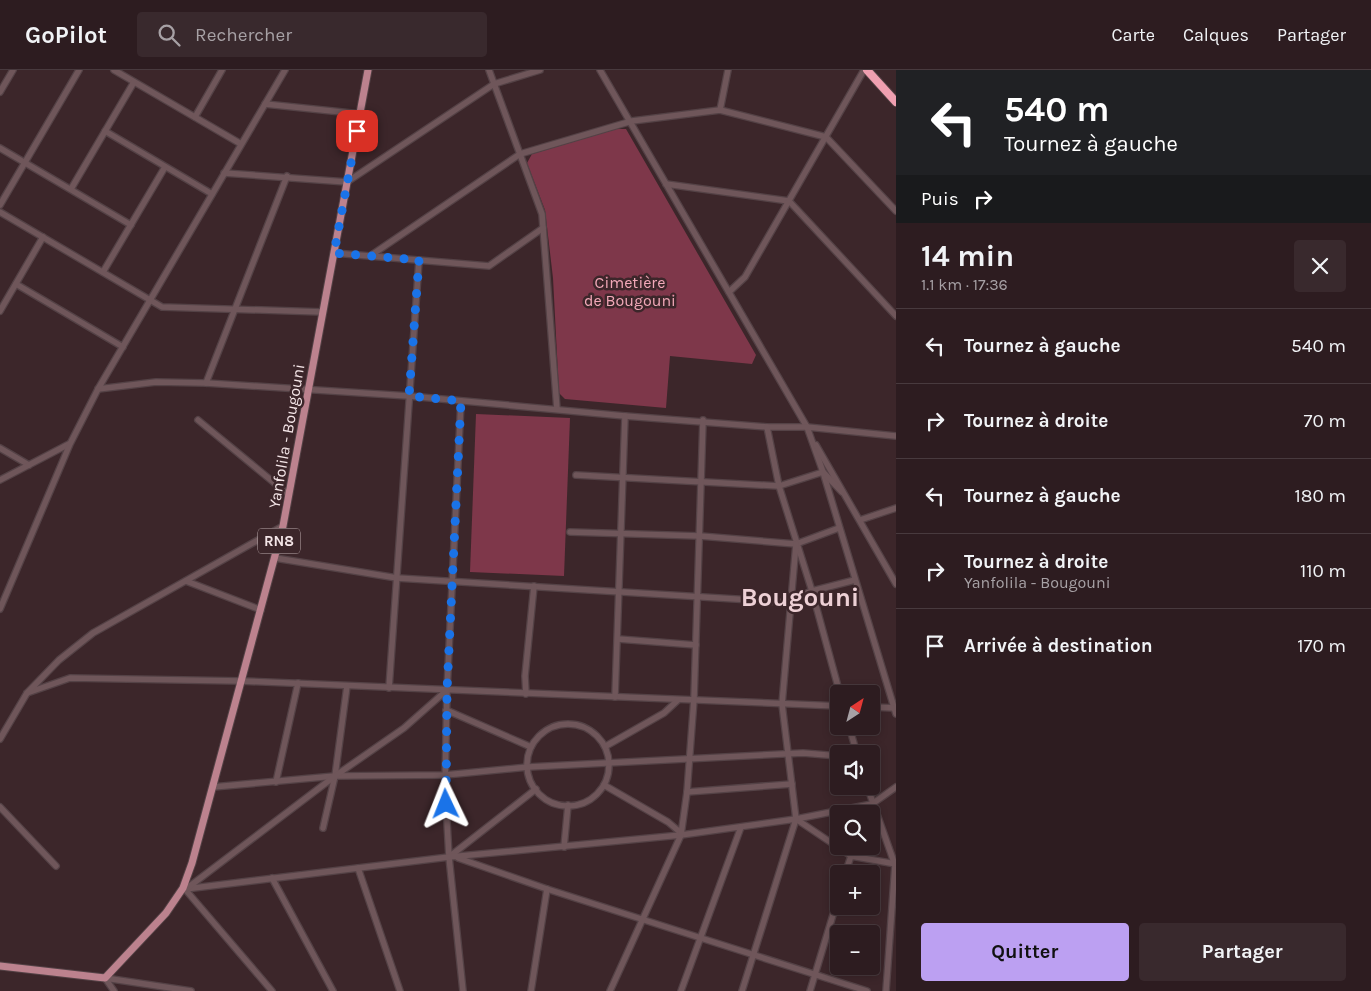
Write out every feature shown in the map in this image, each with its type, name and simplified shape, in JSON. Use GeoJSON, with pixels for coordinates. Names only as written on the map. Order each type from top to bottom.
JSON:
{"type":"FeatureCollection","features":[{"type":"Feature","properties":{"kind":"highway"},"geometry":{"type":"LineString","coordinates":[[865,70],[896,102]]}},
{"type":"Feature","properties":{"kind":"main road","name":"Yanfolila - Bougouni"},"geometry":{"type":"LineString","coordinates":[[105,978],[166,913],[184,888],[283,526],[368,70]]}},
{"type":"Feature","properties":{"kind":"main road"},"geometry":{"type":"LineString","coordinates":[[0,966],[105,978]]}},
{"type":"Feature","properties":{"kind":"street"},"geometry":{"type":"LineString","coordinates":[[0,92],[13,70]]}},
{"type":"Feature","properties":{"kind":"street"},"geometry":{"type":"LineString","coordinates":[[0,204],[79,70]]}},
{"type":"Feature","properties":{"kind":"street"},"geometry":{"type":"LineString","coordinates":[[114,70],[241,144]]}},
{"type":"Feature","properties":{"kind":"street"},"geometry":{"type":"LineString","coordinates":[[195,117],[222,70]]}},
{"type":"Feature","properties":{"kind":"street"},"geometry":{"type":"LineString","coordinates":[[0,609],[70,444],[98,389],[284,70]]}},
{"type":"Feature","properties":{"kind":"street"},"geometry":{"type":"LineString","coordinates":[[489,70],[542,214],[557,409]]}},
{"type":"Feature","properties":{"kind":"street"},"geometry":{"type":"LineString","coordinates":[[224,173],[286,176],[347,182],[494,84],[540,70]]}},
{"type":"Feature","properties":{"kind":"street"},"geometry":{"type":"LineString","coordinates":[[600,70],[632,121],[666,184],[896,584]]}},
{"type":"Feature","properties":{"kind":"street"},"geometry":{"type":"LineString","coordinates":[[720,110],[728,70]]}},
{"type":"Feature","properties":{"kind":"street"},"geometry":{"type":"LineString","coordinates":[[729,292],[745,276],[865,70]]}},
{"type":"Feature","properties":{"kind":"street"},"geometry":{"type":"LineString","coordinates":[[71,190],[134,82]]}},
{"type":"Feature","properties":{"kind":"street"},"geometry":{"type":"LineString","coordinates":[[265,104],[361,114]]}},
{"type":"Feature","properties":{"kind":"street"},"geometry":{"type":"LineString","coordinates":[[370,256],[520,154],[632,121],[720,110],[826,136],[896,211]]}},
{"type":"Feature","properties":{"kind":"street"},"geometry":{"type":"LineString","coordinates":[[105,132],[212,194]]}},
{"type":"Feature","properties":{"kind":"street"},"geometry":{"type":"LineString","coordinates":[[0,148],[131,225]]}},
{"type":"Feature","properties":{"kind":"street"},"geometry":{"type":"LineString","coordinates":[[104,272],[165,167]]}},
{"type":"Feature","properties":{"kind":"street"},"geometry":{"type":"LineString","coordinates":[[206,383],[286,176]]}},
{"type":"Feature","properties":{"kind":"street"},"geometry":{"type":"LineString","coordinates":[[666,184],[789,201],[896,316]]}},
{"type":"Feature","properties":{"kind":"street"},"geometry":{"type":"LineString","coordinates":[[0,212],[162,307],[323,312]]}},
{"type":"Feature","properties":{"kind":"street"},"geometry":{"type":"LineString","coordinates":[[334,253],[489,266],[543,228]]}},
{"type":"Feature","properties":{"kind":"street"},"geometry":{"type":"LineString","coordinates":[[0,311],[43,237]]}},
{"type":"Feature","properties":{"kind":"street"},"geometry":{"type":"LineString","coordinates":[[389,688],[419,260]]}},
{"type":"Feature","properties":{"kind":"street"},"geometry":{"type":"LineString","coordinates":[[16,284],[123,346]]}},
{"type":"Feature","properties":{"kind":"street"},"geometry":{"type":"LineString","coordinates":[[98,389],[156,382],[206,383],[409,396],[624,416],[703,420],[767,427],[807,427],[896,436],[896,428]]}},
{"type":"Feature","properties":{"kind":"street"},"geometry":{"type":"LineString","coordinates":[[461,401],[446,710],[445,775],[463,991]]}},
{"type":"Feature","properties":{"kind":"street"},"geometry":{"type":"LineString","coordinates":[[615,697],[620,591],[624,416]]}},
{"type":"Feature","properties":{"kind":"street"},"geometry":{"type":"LineString","coordinates":[[198,420],[289,495]]}},
{"type":"Feature","properties":{"kind":"street"},"geometry":{"type":"LineString","coordinates":[[610,991],[681,834],[687,792],[694,699],[703,420]]}},
{"type":"Feature","properties":{"kind":"street"},"geometry":{"type":"LineString","coordinates":[[767,427],[779,486],[812,591],[838,685]]}},
{"type":"Feature","properties":{"kind":"street"},"geometry":{"type":"LineString","coordinates":[[807,427],[823,472],[838,528],[895,710],[880,708]]}},
{"type":"Feature","properties":{"kind":"street"},"geometry":{"type":"LineString","coordinates":[[0,480],[70,444]]}},
{"type":"Feature","properties":{"kind":"street"},"geometry":{"type":"LineString","coordinates":[[0,448],[29,466]]}},
{"type":"Feature","properties":{"kind":"street"},"geometry":{"type":"LineString","coordinates":[[576,475],[779,486],[823,472]]}},
{"type":"Feature","properties":{"kind":"street"},"geometry":{"type":"LineString","coordinates":[[823,472],[842,492]]}},
{"type":"Feature","properties":{"kind":"street"},"geometry":{"type":"LineString","coordinates":[[860,520],[896,508]]}},
{"type":"Feature","properties":{"kind":"street"},"geometry":{"type":"LineString","coordinates":[[0,739],[27,693],[59,660],[93,633],[283,526]]}},
{"type":"Feature","properties":{"kind":"street"},"geometry":{"type":"LineString","coordinates":[[570,532],[700,536],[796,544],[838,528]]}},
{"type":"Feature","properties":{"kind":"street"},"geometry":{"type":"LineString","coordinates":[[742,991],[796,820],[782,704],[796,544]]}},
{"type":"Feature","properties":{"kind":"street"},"geometry":{"type":"LineString","coordinates":[[275,558],[397,578],[783,602],[812,591],[854,580]]}},
{"type":"Feature","properties":{"kind":"street"},"geometry":{"type":"LineString","coordinates":[[186,581],[261,610]]}},
{"type":"Feature","properties":{"kind":"street"},"geometry":{"type":"LineString","coordinates":[[526,694],[525,676],[534,586]]}},
{"type":"Feature","properties":{"kind":"street"},"geometry":{"type":"LineString","coordinates":[[618,639],[696,645]]}},
{"type":"Feature","properties":{"kind":"street"},"geometry":{"type":"LineString","coordinates":[[27,693],[70,678],[298,683],[830,706]]}},
{"type":"Feature","properties":{"kind":"street"},"geometry":{"type":"LineString","coordinates":[[276,782],[298,683]]}},
{"type":"Feature","properties":{"kind":"street"},"geometry":{"type":"LineString","coordinates":[[323,828],[334,776],[347,686]]}},
{"type":"Feature","properties":{"kind":"street"},"geometry":{"type":"LineString","coordinates":[[184,888],[334,776],[404,728],[447,690]]}},
{"type":"Feature","properties":{"kind":"street"},"geometry":{"type":"LineString","coordinates":[[606,746],[664,713],[678,700]]}},
{"type":"Feature","properties":{"kind":"street"},"geometry":{"type":"LineString","coordinates":[[446,710],[531,747]]}},
{"type":"Feature","properties":{"kind":"street"},"geometry":{"type":"LineString","coordinates":[[568,724],[587,728],[606,746],[609,764],[608,776],[604,785],[592,798],[578,805],[556,804],[544,797],[536,789],[529,777],[528,759],[531,747],[539,736],[549,728],[568,724]]}},
{"type":"Feature","properties":{"kind":"street"},"geometry":{"type":"LineString","coordinates":[[213,787],[334,776],[445,775],[528,767],[789,754],[830,756]]}},
{"type":"Feature","properties":{"kind":"street"},"geometry":{"type":"LineString","coordinates":[[687,792],[792,784]]}},
{"type":"Feature","properties":{"kind":"street"},"geometry":{"type":"LineString","coordinates":[[604,785],[668,822],[681,834]]}},
{"type":"Feature","properties":{"kind":"street"},"geometry":{"type":"LineString","coordinates":[[184,888],[796,820],[872,804],[896,787]]}},
{"type":"Feature","properties":{"kind":"street"},"geometry":{"type":"LineString","coordinates":[[452,857],[536,789]]}},
{"type":"Feature","properties":{"kind":"street"},"geometry":{"type":"LineString","coordinates":[[870,795],[895,864],[886,991]]}},
{"type":"Feature","properties":{"kind":"street"},"geometry":{"type":"LineString","coordinates":[[564,847],[568,805]]}},
{"type":"Feature","properties":{"kind":"street"},"geometry":{"type":"LineString","coordinates":[[0,807],[56,866]]}},
{"type":"Feature","properties":{"kind":"street"},"geometry":{"type":"LineString","coordinates":[[796,820],[851,856],[895,864]]}},
{"type":"Feature","properties":{"kind":"street"},"geometry":{"type":"LineString","coordinates":[[682,991],[742,827]]}},
{"type":"Feature","properties":{"kind":"street"},"geometry":{"type":"LineString","coordinates":[[848,865],[851,856]]}},
{"type":"Feature","properties":{"kind":"street"},"geometry":{"type":"LineString","coordinates":[[452,857],[547,890],[867,991]]}},
{"type":"Feature","properties":{"kind":"street"},"geometry":{"type":"LineString","coordinates":[[358,868],[400,991]]}},
{"type":"Feature","properties":{"kind":"street"},"geometry":{"type":"LineString","coordinates":[[272,878],[333,991]]}},
{"type":"Feature","properties":{"kind":"street"},"geometry":{"type":"LineString","coordinates":[[184,888],[272,991]]}},
{"type":"Feature","properties":{"kind":"street"},"geometry":{"type":"LineString","coordinates":[[531,991],[547,890]]}},
{"type":"Feature","properties":{"kind":"street"},"geometry":{"type":"LineString","coordinates":[[810,991],[833,915]]}},
{"type":"Feature","properties":{"kind":"street"},"geometry":{"type":"LineString","coordinates":[[105,978],[114,991]]}},
{"type":"Feature","properties":{"kind":"street"},"geometry":{"type":"LineString","coordinates":[[105,978],[191,991]]}},
{"type":"Feature","properties":{"kind":"green space","name":"Cimetière de Bougouni"},"geometry":{"type":"Polygon","coordinates":[[[616,129],[626,129],[756,355],[752,364],[670,356],[666,408],[565,399],[559,393],[553,278],[545,210],[527,163],[532,154],[616,129]]]}},
{"type":"Feature","properties":{"kind":"green space"},"geometry":{"type":"Polygon","coordinates":[[[476,414],[570,418],[564,576],[470,572],[476,414]]]}},
{"type":"Feature","properties":{"kind":"district","name":"Bougouni"},"geometry":{"type":"Point","coordinates":[800,597]}},
{"type":"Feature","properties":{"kind":"route"},"geometry":{"type":"LineString","coordinates":[[357,131],[334,253],[419,260],[409,396],[461,401],[447,690],[446,804]]}}]}
